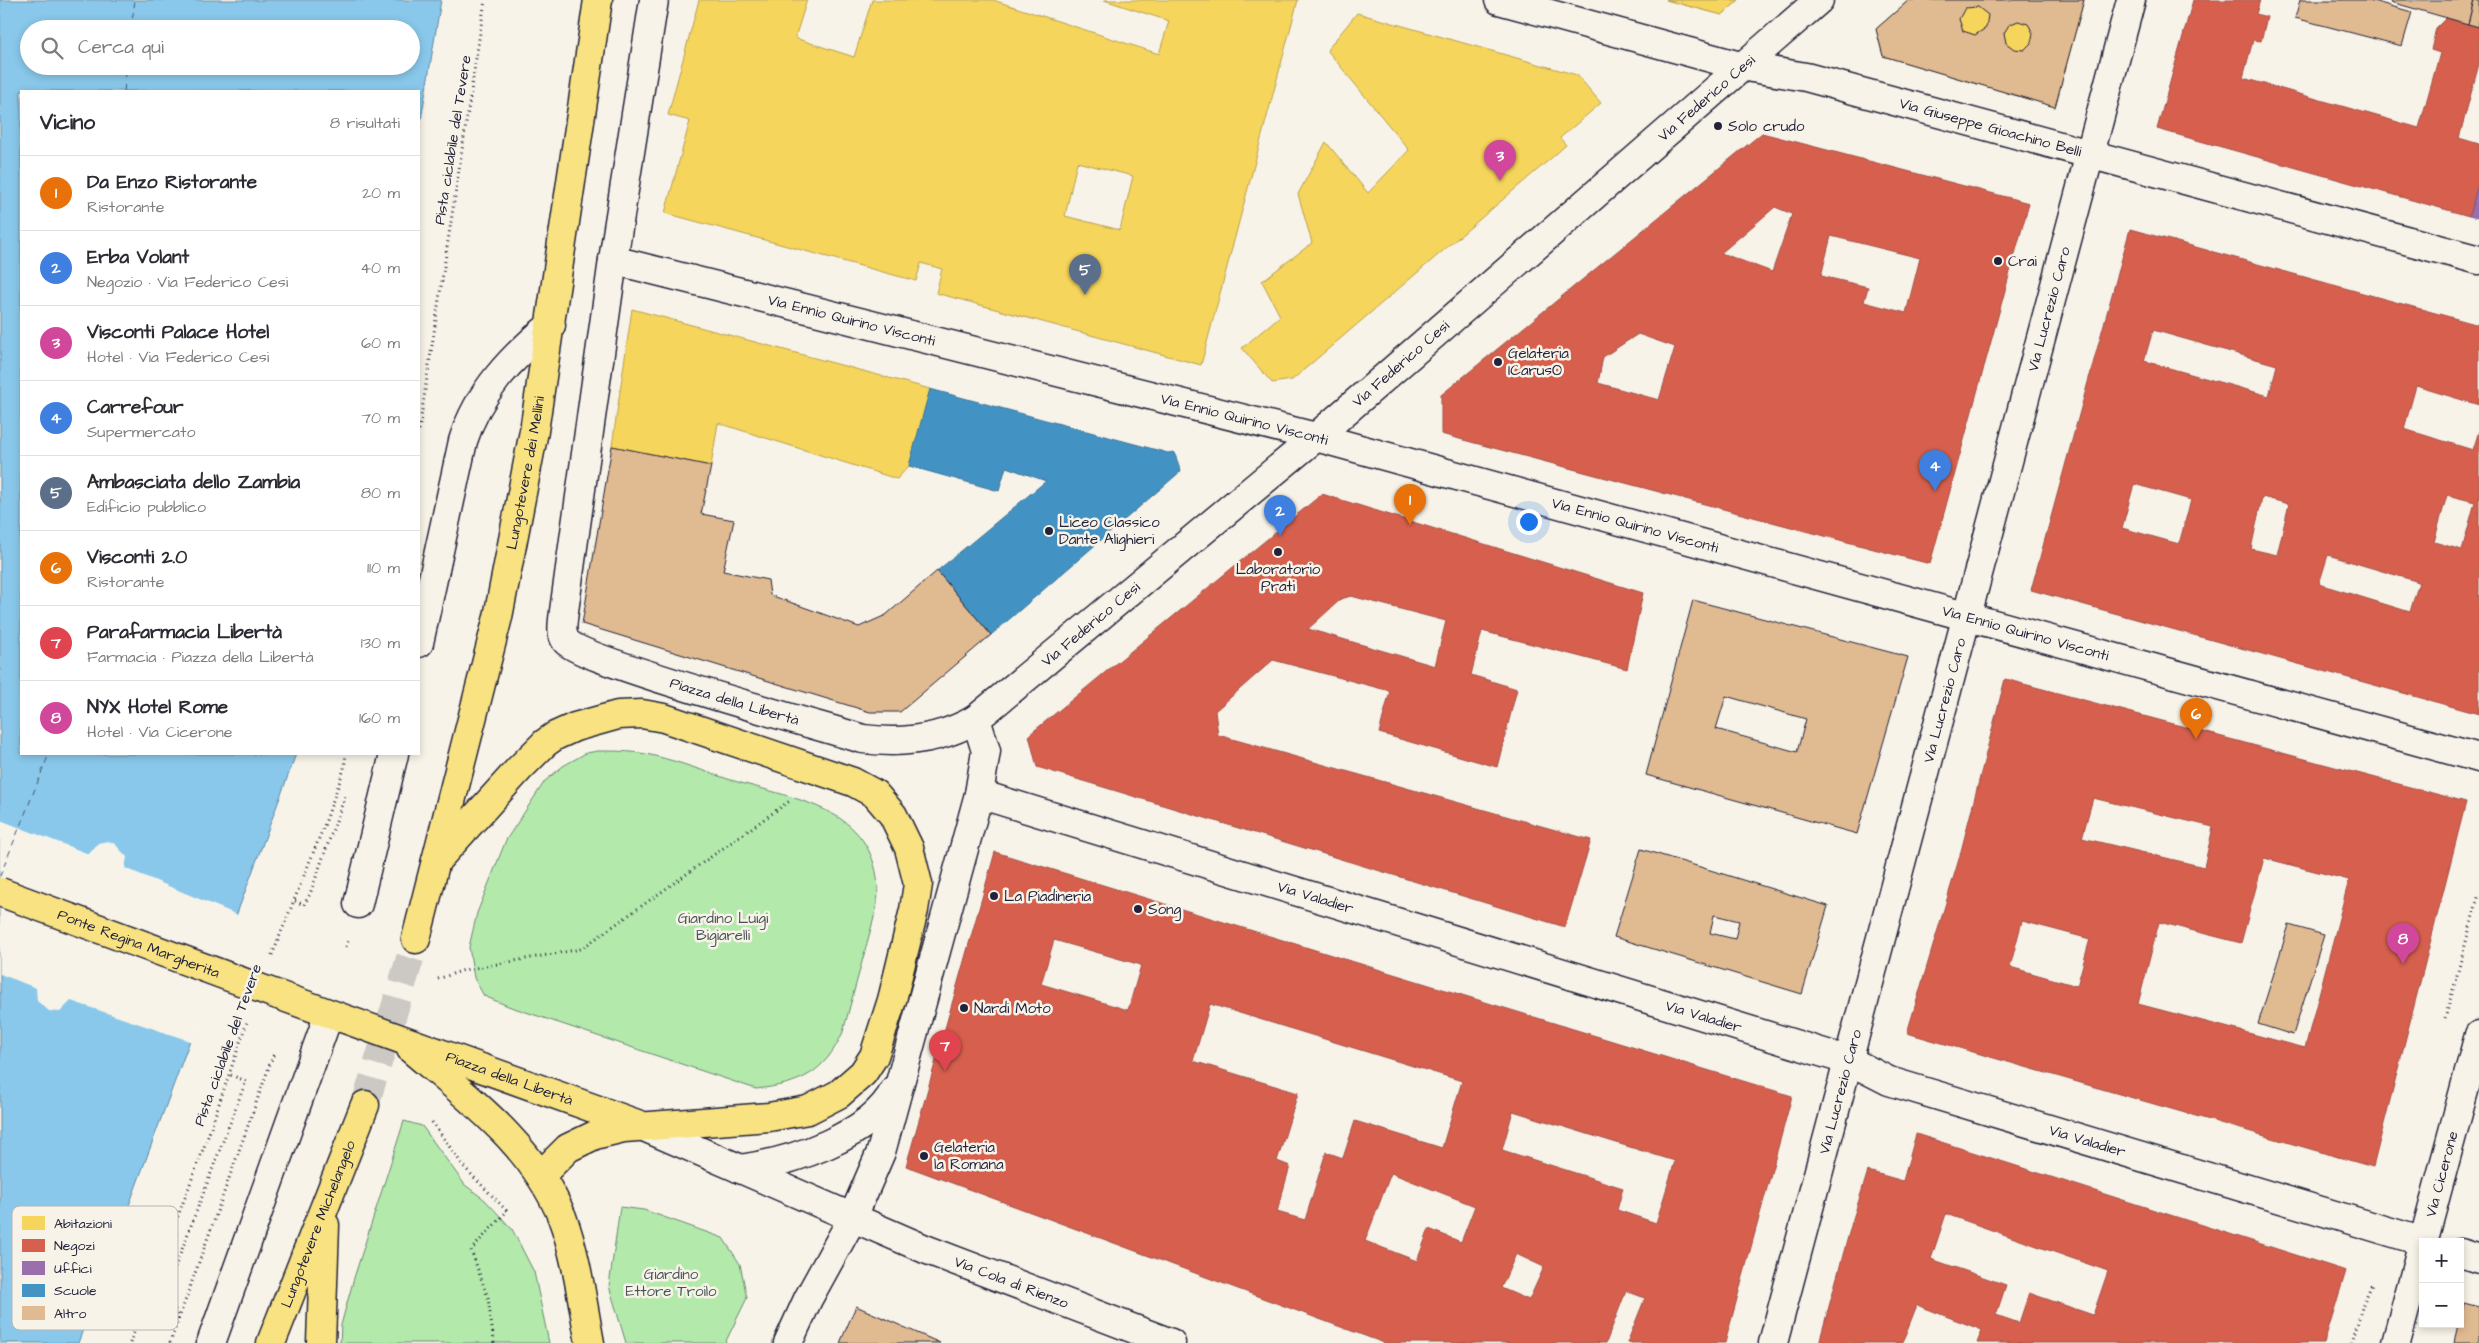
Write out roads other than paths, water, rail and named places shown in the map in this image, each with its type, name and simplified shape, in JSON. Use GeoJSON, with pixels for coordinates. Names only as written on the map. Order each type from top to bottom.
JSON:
{"type":"FeatureCollection","features":[{"type":"Feature","properties":{"kind":"main road","name":"Lungotevere dei Mellini"},"geometry":{"type":"LineString","coordinates":[[416,939],[498,617],[534,431],[598,0]]}},
{"type":"Feature","properties":{"kind":"main road"},"geometry":{"type":"LineString","coordinates":[[436,861],[535,752],[555,736],[598,719],[630,714],[664,718],[826,771],[863,787],[885,804],[910,848],[918,884],[914,910],[892,1000],[874,1056],[864,1073],[850,1086],[808,1110],[768,1117],[644,1126],[607,1131],[582,1140],[568,1148],[541,1175]]}},
{"type":"Feature","properties":{"kind":"main road","name":"Ponte Regina Margherita"},"geometry":{"type":"LineString","coordinates":[[0,892],[278,995]]}},
{"type":"Feature","properties":{"kind":"main road","name":"Piazza della Libertà"},"geometry":{"type":"LineString","coordinates":[[278,995],[644,1126]]}},
{"type":"Feature","properties":{"kind":"main road"},"geometry":{"type":"LineString","coordinates":[[401,1040],[496,1122],[541,1175],[567,1234],[590,1343]]}},
{"type":"Feature","properties":{"kind":"main road","name":"Lungotevere Michelangelo"},"geometry":{"type":"LineString","coordinates":[[271,1343],[365,1106]]}},
{"type":"Feature","properties":{"kind":"main road"},"geometry":{"type":"LineString","coordinates":[[321,1343],[326,1205]]}},
{"type":"Feature","properties":{"kind":"street"},"geometry":{"type":"LineString","coordinates":[[613,260],[654,0]]}},
{"type":"Feature","properties":{"kind":"street","name":"Via Giuseppe Gioachino Belli"},"geometry":{"type":"LineString","coordinates":[[1499,0],[1740,66],[1806,77],[2479,260]]}},
{"type":"Feature","properties":{"kind":"street","name":"Via Federico Cesi"},"geometry":{"type":"LineString","coordinates":[[902,741],[947,733],[976,719],[1316,437],[1740,66],[1819,0]]}},
{"type":"Feature","properties":{"kind":"street","name":"Via Lucrezio Caro"},"geometry":{"type":"LineString","coordinates":[[1773,1343],[1850,1061],[2131,0]]}},
{"type":"Feature","properties":{"kind":"street","name":"Via Ennio Quirino Visconti"},"geometry":{"type":"LineString","coordinates":[[613,260],[1316,437],[2479,758]]}},
{"type":"Feature","properties":{"kind":"street","name":"Piazza della Libertà"},"geometry":{"type":"LineString","coordinates":[[613,260],[563,622],[564,635],[571,645],[582,652],[670,680],[863,739],[902,741]]}},
{"type":"Feature","properties":{"kind":"street"},"geometry":{"type":"LineString","coordinates":[[420,639],[463,441],[470,419],[498,375],[551,325]]}},
{"type":"Feature","properties":{"kind":"street"},"geometry":{"type":"LineString","coordinates":[[788,1343],[808,1299],[852,1219],[881,1152],[980,794],[986,751],[976,719]]}},
{"type":"Feature","properties":{"kind":"street"},"geometry":{"type":"LineString","coordinates":[[358,904],[394,755]]}},
{"type":"Feature","properties":{"kind":"street","name":"Via Valadier"},"geometry":{"type":"LineString","coordinates":[[980,794],[1850,1061],[1889,1081],[2419,1241]]}},
{"type":"Feature","properties":{"kind":"street"},"geometry":{"type":"LineString","coordinates":[[210,1343],[329,1014]]}},
{"type":"Feature","properties":{"kind":"street","name":"Via Cicerone"},"geometry":{"type":"LineString","coordinates":[[2424,1238],[2479,1034]]}},
{"type":"Feature","properties":{"kind":"street"},"geometry":{"type":"LineString","coordinates":[[740,1169],[761,1166],[814,1149],[863,1124],[879,1112],[891,1098],[905,1070]]}},
{"type":"Feature","properties":{"kind":"street","name":"Piazza della Libertà"},"geometry":{"type":"LineString","coordinates":[[644,1126],[852,1219]]}},
{"type":"Feature","properties":{"kind":"street","name":"Via Cola di Rienzo"},"geometry":{"type":"LineString","coordinates":[[852,1219],[925,1249],[1171,1343]]}},
{"type":"Feature","properties":{"kind":"street"},"geometry":{"type":"LineString","coordinates":[[2464,1254],[2479,1259]]}},
{"type":"Feature","properties":{"kind":"street","name":"Via Cicerone"},"geometry":{"type":"LineString","coordinates":[[2396,1343],[2419,1257]]}},
{"type":"Feature","properties":{"kind":"water"},"geometry":{"type":"Polygon","coordinates":[[[0,0],[441,0],[420,126],[420,90],[20,90],[20,755],[296,755],[129,1206],[12,1206],[12,1330],[83,1330],[78,1343],[0,1343],[0,0]]]}},
{"type":"Feature","properties":{"kind":"tunnel"},"geometry":{"type":"LineString","coordinates":[[365,1105],[416,939]]}},
{"type":"Feature","properties":{"kind":"place","name":"Solo crudo"},"geometry":{"type":"Point","coordinates":[1718,126]}},
{"type":"Feature","properties":{"kind":"place","name":"Visconti Palace Hotel"},"geometry":{"type":"Point","coordinates":[1500,181]}},
{"type":"Feature","properties":{"kind":"place","name":"Crai"},"geometry":{"type":"Point","coordinates":[1998,261]}},
{"type":"Feature","properties":{"kind":"place","name":"Ambasciata dello Zambia"},"geometry":{"type":"Point","coordinates":[1085,295]}},
{"type":"Feature","properties":{"kind":"place","name":"Gelateria ICarusO"},"geometry":{"type":"Point","coordinates":[1498,362]}},
{"type":"Feature","properties":{"kind":"place","name":"Carrefour"},"geometry":{"type":"Point","coordinates":[1935,491]}},
{"type":"Feature","properties":{"kind":"place","name":"Da Enzo Ristorante"},"geometry":{"type":"Point","coordinates":[1410,525]}},
{"type":"Feature","properties":{"kind":"place","name":"Liceo Classico Dante Alighieri"},"geometry":{"type":"Point","coordinates":[1049,531]}},
{"type":"Feature","properties":{"kind":"place","name":"Erba Volant"},"geometry":{"type":"Point","coordinates":[1280,536]}},
{"type":"Feature","properties":{"kind":"place","name":"Laboratorio Prati"},"geometry":{"type":"Point","coordinates":[1278,552]}},
{"type":"Feature","properties":{"kind":"place","name":"Visconti 2.0"},"geometry":{"type":"Point","coordinates":[2196,739]}},
{"type":"Feature","properties":{"kind":"place","name":"La Piadineria"},"geometry":{"type":"Point","coordinates":[994,896]}},
{"type":"Feature","properties":{"kind":"place","name":"Song"},"geometry":{"type":"Point","coordinates":[1138,909]}},
{"type":"Feature","properties":{"kind":"place","name":"NYX Hotel Rome"},"geometry":{"type":"Point","coordinates":[2403,964]}},
{"type":"Feature","properties":{"kind":"place","name":"Nardi Moto"},"geometry":{"type":"Point","coordinates":[964,1008]}},
{"type":"Feature","properties":{"kind":"place","name":"Parafarmacia Libertà"},"geometry":{"type":"Point","coordinates":[945,1071]}},
{"type":"Feature","properties":{"kind":"place","name":"Gelateria la Romana"},"geometry":{"type":"Point","coordinates":[924,1156]}},
{"type":"Feature","properties":{"kind":"park label","name":"Giardino Luigi Bigiarelli"},"geometry":{"type":"Point","coordinates":[723,926]}},
{"type":"Feature","properties":{"kind":"park label","name":"Giardino Ettore Troilo"},"geometry":{"type":"Point","coordinates":[671,1282]}}]}
